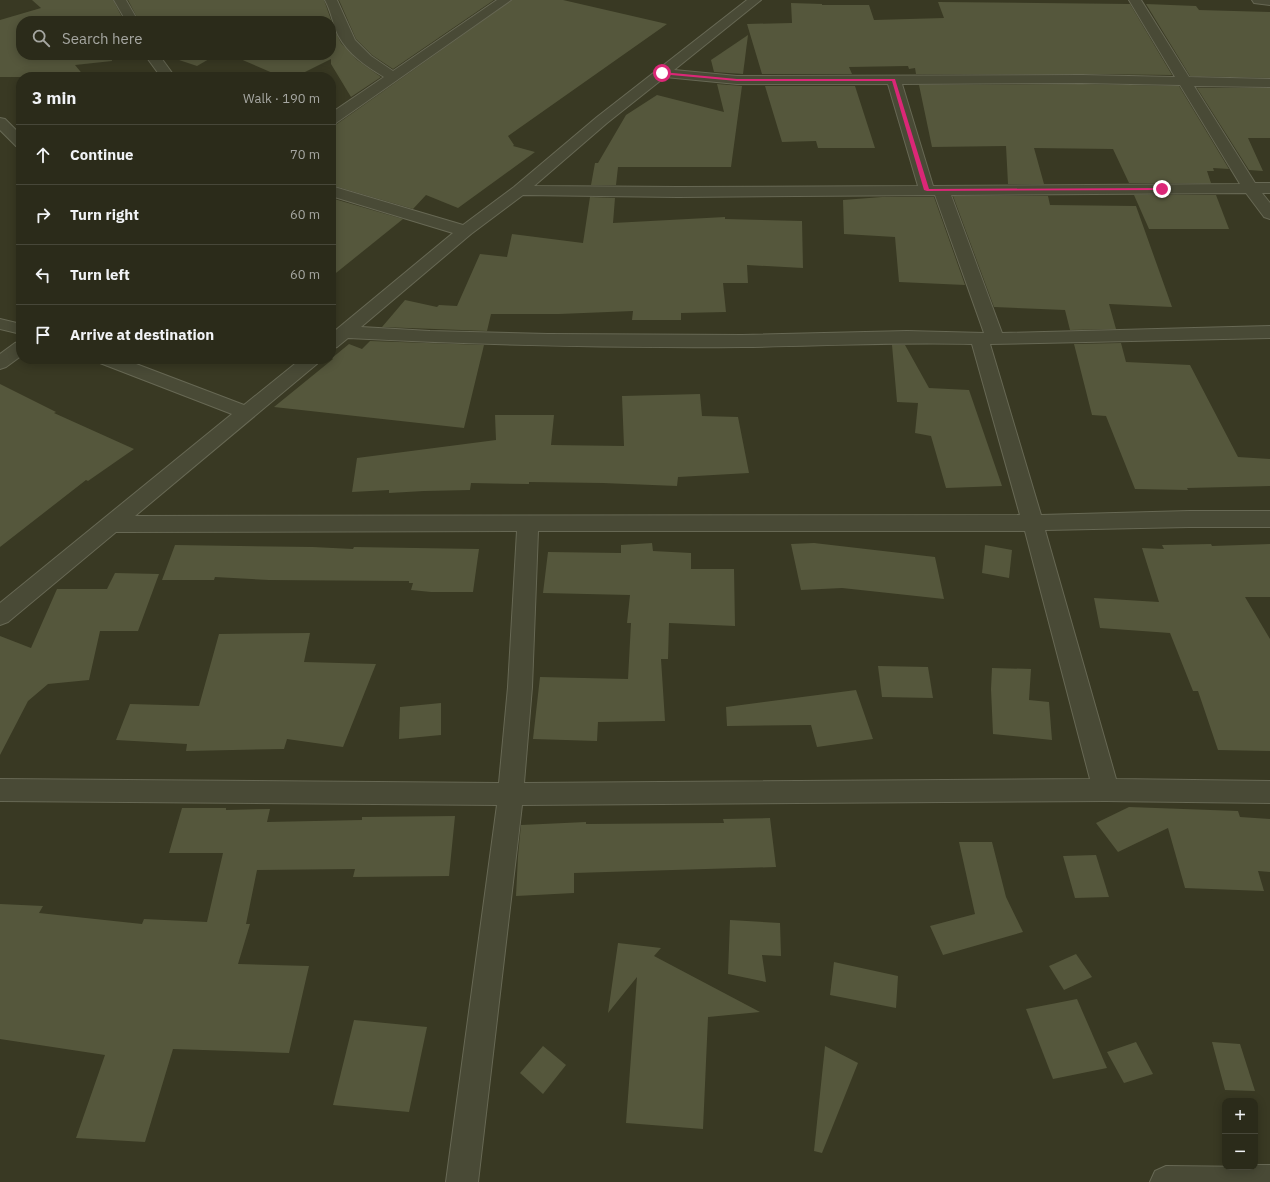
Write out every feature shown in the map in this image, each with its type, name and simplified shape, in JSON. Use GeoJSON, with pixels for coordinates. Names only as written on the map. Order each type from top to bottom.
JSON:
{"type":"FeatureCollection","features":[{"type":"Feature","properties":{"kind":"street"},"geometry":{"type":"LineString","coordinates":[[120,0],[129,16]]}},
{"type":"Feature","properties":{"kind":"street"},"geometry":{"type":"LineString","coordinates":[[331,0],[338,12],[345,36],[354,48],[369,61],[392,77]]}},
{"type":"Feature","properties":{"kind":"street"},"geometry":{"type":"LineString","coordinates":[[336,116],[505,0]]}},
{"type":"Feature","properties":{"kind":"street"},"geometry":{"type":"LineString","coordinates":[[338,338],[465,231],[519,190],[602,120],[755,0]]}},
{"type":"Feature","properties":{"kind":"street"},"geometry":{"type":"LineString","coordinates":[[1135,0],[1250,188],[1270,214]]}},
{"type":"Feature","properties":{"kind":"street"},"geometry":{"type":"LineString","coordinates":[[1258,0],[1270,1]]}},
{"type":"Feature","properties":{"kind":"street"},"geometry":{"type":"LineString","coordinates":[[156,60],[164,72]]}},
{"type":"Feature","properties":{"kind":"street"},"geometry":{"type":"LineString","coordinates":[[662,73],[737,80],[1082,79],[1270,83]]}},
{"type":"Feature","properties":{"kind":"street"},"geometry":{"type":"LineString","coordinates":[[894,80],[987,338],[1034,523],[1106,790]]}},
{"type":"Feature","properties":{"kind":"street"},"geometry":{"type":"LineString","coordinates":[[0,122],[16,138]]}},
{"type":"Feature","properties":{"kind":"street"},"geometry":{"type":"LineString","coordinates":[[519,190],[678,192],[1270,188]]}},
{"type":"Feature","properties":{"kind":"street"},"geometry":{"type":"LineString","coordinates":[[336,192],[465,231]]}},
{"type":"Feature","properties":{"kind":"street"},"geometry":{"type":"LineString","coordinates":[[0,324],[16,328]]}},
{"type":"Feature","properties":{"kind":"street"},"geometry":{"type":"LineString","coordinates":[[338,338],[430,337],[548,340],[742,341],[1270,332]]}},
{"type":"Feature","properties":{"kind":"street"},"geometry":{"type":"LineString","coordinates":[[0,362],[16,351]]}},
{"type":"Feature","properties":{"kind":"street"},"geometry":{"type":"LineString","coordinates":[[119,364],[247,413]]}},
{"type":"Feature","properties":{"kind":"street"},"geometry":{"type":"LineString","coordinates":[[0,616],[114,524],[306,364]]}},
{"type":"Feature","properties":{"kind":"street"},"geometry":{"type":"LineString","coordinates":[[114,524],[1034,523],[1189,519],[1270,519]]}},
{"type":"Feature","properties":{"kind":"street"},"geometry":{"type":"LineString","coordinates":[[462,1182],[511,794],[520,687],[528,523]]}},
{"type":"Feature","properties":{"kind":"street"},"geometry":{"type":"LineString","coordinates":[[0,790],[511,794],[1106,790],[1270,792]]}},
{"type":"Feature","properties":{"kind":"street"},"geometry":{"type":"LineString","coordinates":[[1166,1182],[1270,1181]]}},
{"type":"Feature","properties":{"kind":"building"},"geometry":{"type":"Polygon","coordinates":[[[32,0],[113,0],[121,16],[16,16],[16,60],[112,61],[75,65],[81,72],[16,72],[16,77],[0,77],[0,20],[41,8],[32,0]]]}},
{"type":"Feature","properties":{"kind":"building"},"geometry":{"type":"Polygon","coordinates":[[[128,0],[324,0],[330,16],[136,16],[128,0]]]}},
{"type":"Feature","properties":{"kind":"building"},"geometry":{"type":"Polygon","coordinates":[[[339,0],[494,0],[393,69],[372,55],[356,39],[339,0]]]}},
{"type":"Feature","properties":{"kind":"building"},"geometry":{"type":"Polygon","coordinates":[[[512,0],[563,0],[667,24],[508,136],[514,145],[513,146],[535,152],[458,208],[426,195],[413,209],[336,186],[337,124],[512,0]]]}},
{"type":"Feature","properties":{"kind":"building"},"geometry":{"type":"Polygon","coordinates":[[[938,2],[1130,4],[1172,75],[916,74],[915,68],[909,69],[908,66],[849,67],[852,74],[762,74],[747,24],[792,23],[791,3],[822,5],[869,5],[874,20],[944,18],[938,2]]]}},
{"type":"Feature","properties":{"kind":"building"},"geometry":{"type":"Polygon","coordinates":[[[1146,4],[1196,6],[1199,10],[1270,12],[1270,78],[1190,76],[1146,4]]]}},
{"type":"Feature","properties":{"kind":"building"},"geometry":{"type":"Polygon","coordinates":[[[336,33],[341,43],[357,60],[381,77],[351,97],[331,64],[331,60],[336,60],[336,33]]]}},
{"type":"Feature","properties":{"kind":"building"},"geometry":{"type":"Polygon","coordinates":[[[748,35],[743,74],[714,72],[711,60],[748,35]]]}},
{"type":"Feature","properties":{"kind":"building"},"geometry":{"type":"Polygon","coordinates":[[[179,60],[207,60],[197,66],[179,60]]]}},
{"type":"Feature","properties":{"kind":"building"},"geometry":{"type":"Polygon","coordinates":[[[243,60],[329,60],[305,72],[270,72],[243,60]]]}},
{"type":"Feature","properties":{"kind":"building"},"geometry":{"type":"Polygon","coordinates":[[[717,84],[742,86],[731,167],[618,167],[616,185],[591,185],[595,163],[598,163],[626,115],[657,95],[724,112],[717,84]]]}},
{"type":"Feature","properties":{"kind":"building"},"geometry":{"type":"Polygon","coordinates":[[[1082,84],[1179,86],[1229,169],[1213,168],[1214,171],[1207,171],[1211,183],[1129,183],[1113,149],[1034,148],[1044,184],[1008,184],[1006,146],[932,147],[919,85],[1082,84]]]}},
{"type":"Feature","properties":{"kind":"building"},"geometry":{"type":"Polygon","coordinates":[[[765,86],[855,86],[875,148],[818,148],[816,141],[782,142],[765,86]]]}},
{"type":"Feature","properties":{"kind":"building"},"geometry":{"type":"Polygon","coordinates":[[[1197,88],[1270,88],[1270,138],[1248,138],[1263,171],[1249,170],[1197,88]]]}},
{"type":"Feature","properties":{"kind":"building"},"geometry":{"type":"Polygon","coordinates":[[[1134,195],[1216,195],[1229,229],[1149,229],[1134,195]]]}},
{"type":"Feature","properties":{"kind":"building"},"geometry":{"type":"Polygon","coordinates":[[[953,196],[1048,196],[1050,205],[1136,206],[1172,307],[1109,304],[1116,329],[1070,330],[1065,310],[994,307],[953,196]]]}},
{"type":"Feature","properties":{"kind":"building"},"geometry":{"type":"Polygon","coordinates":[[[590,197],[615,198],[613,223],[725,217],[725,219],[802,221],[803,268],[747,265],[748,283],[723,283],[726,312],[681,313],[681,320],[632,320],[633,311],[559,314],[491,314],[487,331],[382,327],[405,300],[437,307],[439,305],[457,306],[480,254],[507,257],[512,234],[583,243],[590,197]]]}},
{"type":"Feature","properties":{"kind":"building"},"geometry":{"type":"Polygon","coordinates":[[[882,197],[934,197],[965,285],[899,282],[895,237],[844,234],[843,200],[882,197]]]}},
{"type":"Feature","properties":{"kind":"building"},"geometry":{"type":"Polygon","coordinates":[[[336,199],[403,219],[336,273],[336,199]]]}},
{"type":"Feature","properties":{"kind":"building"},"geometry":{"type":"Polygon","coordinates":[[[370,341],[484,345],[464,428],[274,407],[327,364],[336,364],[336,355],[349,344],[362,349],[370,341]]]}},
{"type":"Feature","properties":{"kind":"building"},"geometry":{"type":"Polygon","coordinates":[[[1121,343],[1126,362],[1190,365],[1238,457],[1270,459],[1270,486],[1187,488],[1188,490],[1135,489],[1106,416],[1092,415],[1074,344],[1121,343]]]}},
{"type":"Feature","properties":{"kind":"building"},"geometry":{"type":"Polygon","coordinates":[[[892,345],[905,345],[929,388],[969,390],[1002,486],[946,488],[931,436],[915,433],[918,403],[897,402],[892,345]]]}},
{"type":"Feature","properties":{"kind":"building"},"geometry":{"type":"Polygon","coordinates":[[[0,384],[56,412],[54,413],[134,449],[88,481],[86,480],[0,547],[0,384]]]}},
{"type":"Feature","properties":{"kind":"building"},"geometry":{"type":"Polygon","coordinates":[[[700,394],[702,416],[738,417],[749,473],[678,477],[677,486],[603,483],[471,483],[470,490],[389,493],[389,490],[352,492],[357,458],[496,440],[495,415],[554,415],[551,445],[624,446],[622,396],[700,394]]]}},
{"type":"Feature","properties":{"kind":"building"},"geometry":{"type":"Polygon","coordinates":[[[652,543],[653,551],[691,553],[691,569],[734,569],[735,626],[669,623],[668,659],[661,659],[665,721],[598,722],[597,741],[533,739],[540,677],[628,679],[631,623],[627,623],[630,595],[543,593],[548,552],[621,553],[621,545],[652,543]]]}},
{"type":"Feature","properties":{"kind":"building"},"geometry":{"type":"Polygon","coordinates":[[[814,543],[935,557],[944,599],[842,588],[801,590],[791,544],[814,543]]]}},
{"type":"Feature","properties":{"kind":"building"},"geometry":{"type":"Polygon","coordinates":[[[1211,544],[1212,546],[1270,544],[1270,597],[1245,597],[1270,639],[1270,751],[1218,750],[1198,691],[1193,691],[1170,633],[1100,628],[1094,598],[1159,602],[1142,548],[1164,549],[1162,545],[1211,544]]]}},
{"type":"Feature","properties":{"kind":"building"},"geometry":{"type":"Polygon","coordinates":[[[175,545],[353,549],[354,547],[479,549],[473,592],[431,592],[411,590],[413,583],[409,583],[409,581],[269,580],[215,577],[214,580],[162,580],[175,545]]]}},
{"type":"Feature","properties":{"kind":"building"},"geometry":{"type":"Polygon","coordinates":[[[985,545],[1012,550],[1009,578],[982,573],[985,545]]]}},
{"type":"Feature","properties":{"kind":"building"},"geometry":{"type":"Polygon","coordinates":[[[115,573],[159,574],[138,631],[100,631],[89,680],[48,684],[28,701],[0,755],[0,636],[31,648],[57,589],[107,589],[115,573]]]}},
{"type":"Feature","properties":{"kind":"building"},"geometry":{"type":"Polygon","coordinates":[[[310,633],[304,662],[376,664],[343,747],[287,739],[284,749],[186,751],[187,744],[116,740],[130,704],[199,706],[219,634],[310,633]]]}},
{"type":"Feature","properties":{"kind":"building"},"geometry":{"type":"Polygon","coordinates":[[[878,666],[928,667],[933,698],[882,697],[878,666]]]}},
{"type":"Feature","properties":{"kind":"building"},"geometry":{"type":"Polygon","coordinates":[[[992,668],[1031,669],[1029,700],[1049,702],[1052,740],[993,734],[991,689],[992,668]]]}},
{"type":"Feature","properties":{"kind":"building"},"geometry":{"type":"Polygon","coordinates":[[[856,690],[873,739],[817,747],[811,725],[727,726],[726,707],[856,690]]]}},
{"type":"Feature","properties":{"kind":"building"},"geometry":{"type":"Polygon","coordinates":[[[441,703],[441,735],[399,739],[400,707],[441,703]]]}},
{"type":"Feature","properties":{"kind":"building"},"geometry":{"type":"Polygon","coordinates":[[[1129,807],[1238,811],[1240,817],[1270,819],[1270,872],[1258,871],[1264,891],[1185,888],[1168,828],[1118,852],[1096,823],[1129,807]]]}},
{"type":"Feature","properties":{"kind":"building"},"geometry":{"type":"Polygon","coordinates":[[[182,808],[226,808],[226,810],[270,809],[267,822],[362,820],[362,817],[455,816],[449,876],[353,877],[355,869],[257,870],[246,924],[250,924],[238,964],[309,966],[289,1053],[173,1049],[145,1142],[76,1138],[105,1055],[0,1039],[0,904],[43,906],[39,913],[142,924],[144,919],[207,922],[223,853],[169,853],[182,808]]]}},
{"type":"Feature","properties":{"kind":"building"},"geometry":{"type":"Polygon","coordinates":[[[770,818],[776,867],[574,873],[574,893],[516,896],[521,825],[586,822],[586,824],[724,823],[723,819],[770,818]]]}},
{"type":"Feature","properties":{"kind":"building"},"geometry":{"type":"Polygon","coordinates":[[[959,842],[992,842],[1006,897],[1023,932],[943,955],[930,926],[975,914],[959,842]]]}},
{"type":"Feature","properties":{"kind":"building"},"geometry":{"type":"Polygon","coordinates":[[[1096,855],[1109,897],[1075,898],[1063,856],[1096,855]]]}},
{"type":"Feature","properties":{"kind":"building"},"geometry":{"type":"Polygon","coordinates":[[[730,920],[780,923],[781,956],[762,955],[766,982],[728,974],[730,920]]]}},
{"type":"Feature","properties":{"kind":"building"},"geometry":{"type":"Polygon","coordinates":[[[618,943],[661,948],[654,956],[760,1012],[708,1017],[703,1129],[626,1123],[637,977],[608,1013],[618,943]]]}},
{"type":"Feature","properties":{"kind":"building"},"geometry":{"type":"Polygon","coordinates":[[[1076,954],[1092,977],[1064,990],[1049,966],[1076,954]]]}},
{"type":"Feature","properties":{"kind":"building"},"geometry":{"type":"Polygon","coordinates":[[[834,962],[898,976],[896,1008],[830,995],[834,962]]]}},
{"type":"Feature","properties":{"kind":"building"},"geometry":{"type":"Polygon","coordinates":[[[1077,999],[1107,1068],[1053,1079],[1026,1009],[1077,999]]]}},
{"type":"Feature","properties":{"kind":"building"},"geometry":{"type":"Polygon","coordinates":[[[354,1020],[427,1027],[409,1112],[333,1105],[354,1020]]]}},
{"type":"Feature","properties":{"kind":"building"},"geometry":{"type":"Polygon","coordinates":[[[1136,1042],[1153,1074],[1124,1083],[1107,1052],[1136,1042]]]}},
{"type":"Feature","properties":{"kind":"building"},"geometry":{"type":"Polygon","coordinates":[[[1212,1042],[1240,1044],[1255,1091],[1225,1090],[1212,1042]]]}},
{"type":"Feature","properties":{"kind":"building"},"geometry":{"type":"Polygon","coordinates":[[[543,1046],[566,1065],[543,1094],[520,1073],[543,1046]]]}},
{"type":"Feature","properties":{"kind":"building"},"geometry":{"type":"Polygon","coordinates":[[[825,1046],[858,1063],[822,1153],[814,1151],[825,1046]]]}},
{"type":"Feature","properties":{"kind":"route"},"geometry":{"type":"LineString","coordinates":[[662,73],[737,80],[894,80],[927,190],[1162,189]]}}]}
